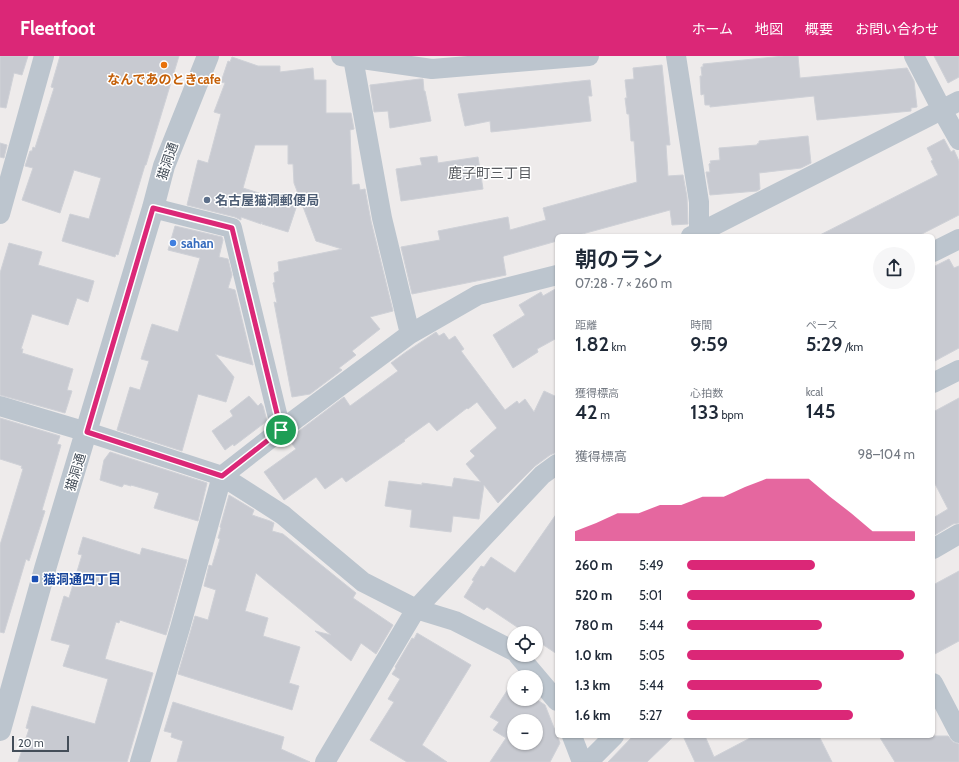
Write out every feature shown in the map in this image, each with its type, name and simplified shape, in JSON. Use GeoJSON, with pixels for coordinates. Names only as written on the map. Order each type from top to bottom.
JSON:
{"type":"FeatureCollection","features":[{"type":"Feature","properties":{"kind":"street"},"geometry":{"type":"LineString","coordinates":[[0,214],[44,56]]}},
{"type":"Feature","properties":{"kind":"street","name":"猫洞通"},"geometry":{"type":"LineString","coordinates":[[0,730],[164,166],[208,56]]}},
{"type":"Feature","properties":{"kind":"street"},"geometry":{"type":"LineString","coordinates":[[410,334],[346,57],[432,69],[501,59],[589,56]]}},
{"type":"Feature","properties":{"kind":"street"},"geometry":{"type":"LineString","coordinates":[[676,56],[698,202],[697,234]]}},
{"type":"Feature","properties":{"kind":"street"},"geometry":{"type":"LineString","coordinates":[[914,56],[959,140]]}},
{"type":"Feature","properties":{"kind":"street"},"geometry":{"type":"LineString","coordinates":[[699,234],[959,101]]}},
{"type":"Feature","properties":{"kind":"street"},"geometry":{"type":"LineString","coordinates":[[153,208],[232,228],[281,430]]}},
{"type":"Feature","properties":{"kind":"street"},"geometry":{"type":"LineString","coordinates":[[935,251],[959,239]]}},
{"type":"Feature","properties":{"kind":"street"},"geometry":{"type":"LineString","coordinates":[[140,762],[180,628],[222,476],[410,334],[478,295],[555,276]]}},
{"type":"Feature","properties":{"kind":"street"},"geometry":{"type":"LineString","coordinates":[[935,383],[959,370]]}},
{"type":"Feature","properties":{"kind":"street"},"geometry":{"type":"LineString","coordinates":[[0,406],[87,432],[222,476],[284,515],[363,582],[416,609],[455,621],[507,647]]}},
{"type":"Feature","properties":{"kind":"street"},"geometry":{"type":"LineString","coordinates":[[325,762],[416,609],[542,475],[555,465]]}},
{"type":"Feature","properties":{"kind":"street"},"geometry":{"type":"LineString","coordinates":[[935,548],[959,534]]}},
{"type":"Feature","properties":{"kind":"street"},"geometry":{"type":"LineString","coordinates":[[524,662],[555,700]]}},
{"type":"Feature","properties":{"kind":"street"},"geometry":{"type":"LineString","coordinates":[[935,687],[959,733]]}},
{"type":"Feature","properties":{"kind":"street"},"geometry":{"type":"LineString","coordinates":[[573,738],[582,762]]}},
{"type":"Feature","properties":{"kind":"street"},"geometry":{"type":"LineString","coordinates":[[588,762],[612,738]]}},
{"type":"Feature","properties":{"kind":"building"},"geometry":{"type":"Polygon","coordinates":[[[0,56],[28,56],[22,75],[14,73],[6,108],[0,107],[0,56]]]}},
{"type":"Feature","properties":{"kind":"building"},"geometry":{"type":"Polygon","coordinates":[[[60,56],[179,56],[118,255],[116,254],[115,257],[62,241],[70,214],[89,219],[101,178],[74,170],[60,213],[22,200],[33,168],[25,166],[30,151],[32,151],[33,147],[35,148],[54,88],[51,87],[60,56]]]}},
{"type":"Feature","properties":{"kind":"building"},"geometry":{"type":"Polygon","coordinates":[[[798,56],[800,78],[907,68],[914,81],[917,107],[911,108],[911,111],[817,120],[814,96],[710,107],[710,105],[705,105],[704,94],[701,95],[700,76],[702,76],[701,67],[703,67],[703,64],[798,56]]]}},
{"type":"Feature","properties":{"kind":"building"},"geometry":{"type":"Polygon","coordinates":[[[934,56],[959,56],[959,77],[948,83],[934,56]]]}},
{"type":"Feature","properties":{"kind":"building"},"geometry":{"type":"Polygon","coordinates":[[[232,57],[258,66],[280,66],[280,72],[313,68],[314,80],[326,80],[326,113],[351,113],[354,129],[350,130],[352,185],[359,184],[360,190],[365,189],[371,221],[393,311],[370,317],[380,329],[352,351],[356,355],[339,368],[342,370],[310,394],[292,397],[274,302],[277,303],[273,283],[275,282],[274,273],[279,271],[278,262],[342,249],[316,241],[294,183],[293,164],[288,164],[288,145],[255,145],[243,188],[297,205],[288,232],[262,224],[262,222],[261,224],[241,217],[241,220],[235,217],[187,205],[198,160],[208,163],[221,114],[214,112],[225,83],[221,82],[228,61],[230,62],[232,57]]]}},
{"type":"Feature","properties":{"kind":"building"},"geometry":{"type":"Polygon","coordinates":[[[662,65],[670,145],[666,145],[668,176],[683,175],[687,197],[688,224],[672,225],[670,210],[582,234],[555,234],[555,242],[504,256],[506,275],[412,294],[401,247],[440,240],[438,231],[508,217],[510,230],[546,220],[543,208],[637,182],[634,141],[631,141],[629,114],[627,114],[625,98],[627,98],[625,80],[634,79],[633,68],[662,65]]]}},
{"type":"Feature","properties":{"kind":"building"},"geometry":{"type":"Polygon","coordinates":[[[423,79],[424,91],[431,121],[390,128],[388,111],[374,112],[370,85],[423,79]]]}},
{"type":"Feature","properties":{"kind":"building"},"geometry":{"type":"Polygon","coordinates":[[[590,80],[592,96],[588,96],[591,121],[491,132],[490,121],[465,126],[458,94],[590,80]]]}},
{"type":"Feature","properties":{"kind":"building"},"geometry":{"type":"Polygon","coordinates":[[[808,136],[811,163],[801,168],[759,173],[760,189],[757,191],[710,195],[706,172],[710,172],[710,161],[720,160],[719,148],[757,145],[759,141],[808,136]]]}},
{"type":"Feature","properties":{"kind":"building"},"geometry":{"type":"Polygon","coordinates":[[[944,139],[951,152],[954,150],[959,161],[959,215],[922,234],[822,234],[938,175],[931,161],[933,160],[927,148],[944,139]]]}},
{"type":"Feature","properties":{"kind":"building"},"geometry":{"type":"Polygon","coordinates":[[[0,143],[7,145],[4,158],[0,157],[0,143]]]}},
{"type":"Feature","properties":{"kind":"building"},"geometry":{"type":"Polygon","coordinates":[[[437,156],[438,163],[478,157],[483,189],[401,201],[396,169],[422,165],[420,158],[437,156]]]}},
{"type":"Feature","properties":{"kind":"building"},"geometry":{"type":"Polygon","coordinates":[[[175,226],[222,237],[223,240],[219,257],[228,259],[232,275],[228,288],[235,290],[253,365],[215,354],[234,377],[226,402],[198,394],[182,451],[117,430],[130,387],[140,390],[149,361],[141,359],[152,324],[178,332],[200,258],[168,250],[175,226]]]}},
{"type":"Feature","properties":{"kind":"building"},"geometry":{"type":"Polygon","coordinates":[[[9,243],[42,252],[38,265],[94,281],[88,302],[77,298],[68,325],[32,314],[21,349],[23,349],[22,353],[73,369],[67,390],[72,391],[65,413],[0,395],[0,273],[9,243]]]}},
{"type":"Feature","properties":{"kind":"building"},"geometry":{"type":"Polygon","coordinates":[[[949,259],[954,268],[959,266],[959,348],[935,361],[935,266],[949,259]]]}},
{"type":"Feature","properties":{"kind":"building"},"geometry":{"type":"Polygon","coordinates":[[[555,289],[555,339],[537,349],[538,352],[513,368],[493,335],[525,315],[519,305],[541,292],[543,296],[555,289]]]}},
{"type":"Feature","properties":{"kind":"building"},"geometry":{"type":"Polygon","coordinates":[[[436,332],[439,336],[444,333],[449,340],[455,336],[464,349],[461,351],[505,410],[517,401],[519,404],[525,399],[534,412],[544,391],[555,396],[555,453],[535,466],[498,503],[484,485],[479,519],[453,516],[451,532],[410,527],[412,510],[385,506],[389,481],[452,487],[454,478],[481,482],[466,464],[475,456],[470,451],[497,428],[477,402],[437,431],[429,422],[404,440],[405,441],[346,482],[342,477],[325,489],[316,477],[284,500],[264,472],[296,449],[292,444],[291,437],[344,397],[350,406],[398,371],[391,363],[436,332]]]}},
{"type":"Feature","properties":{"kind":"building"},"geometry":{"type":"Polygon","coordinates":[[[249,396],[258,406],[261,403],[267,421],[234,446],[233,444],[225,450],[212,431],[233,416],[230,411],[249,396]]]}},
{"type":"Feature","properties":{"kind":"building"},"geometry":{"type":"Polygon","coordinates":[[[959,398],[959,523],[953,524],[935,535],[935,517],[948,509],[935,484],[935,411],[959,398]]]}},
{"type":"Feature","properties":{"kind":"building"},"geometry":{"type":"Polygon","coordinates":[[[0,418],[60,436],[57,444],[61,445],[42,510],[45,511],[29,561],[26,559],[4,633],[0,632],[0,545],[23,469],[21,468],[22,466],[0,459],[0,418]]]}},
{"type":"Feature","properties":{"kind":"building"},"geometry":{"type":"Polygon","coordinates":[[[110,452],[207,483],[198,521],[154,508],[159,493],[131,485],[124,484],[122,487],[100,480],[104,460],[110,452]]]}},
{"type":"Feature","properties":{"kind":"building"},"geometry":{"type":"Polygon","coordinates":[[[229,495],[254,510],[252,515],[274,523],[272,531],[283,534],[356,593],[353,598],[393,625],[376,654],[361,643],[351,661],[315,631],[331,635],[256,573],[245,611],[268,618],[263,636],[300,647],[289,683],[299,686],[292,710],[178,674],[195,616],[208,620],[216,590],[204,586],[209,565],[212,566],[220,539],[218,538],[220,527],[229,495]]]}},
{"type":"Feature","properties":{"kind":"building"},"geometry":{"type":"Polygon","coordinates":[[[555,516],[555,653],[543,645],[543,626],[516,626],[487,607],[484,610],[464,597],[481,566],[484,567],[491,557],[515,573],[555,516]]]}},
{"type":"Feature","properties":{"kind":"building"},"geometry":{"type":"Polygon","coordinates":[[[83,537],[140,555],[142,548],[187,560],[169,625],[166,635],[120,620],[119,623],[116,622],[105,659],[153,673],[127,762],[18,762],[29,729],[26,728],[32,706],[95,724],[108,679],[63,666],[70,645],[51,640],[64,596],[69,598],[82,555],[78,554],[83,537]]]}},
{"type":"Feature","properties":{"kind":"building"},"geometry":{"type":"Polygon","coordinates":[[[959,571],[959,641],[935,654],[935,584],[959,571]]]}},
{"type":"Feature","properties":{"kind":"building"},"geometry":{"type":"Polygon","coordinates":[[[417,633],[471,665],[422,745],[447,762],[407,762],[370,740],[394,702],[388,699],[400,679],[392,674],[412,638],[414,639],[417,633]]]}},
{"type":"Feature","properties":{"kind":"building"},"geometry":{"type":"Polygon","coordinates":[[[507,691],[507,706],[543,706],[543,704],[545,705],[555,730],[555,738],[558,738],[560,743],[550,762],[490,762],[506,738],[493,730],[499,722],[490,717],[507,691]]]}},
{"type":"Feature","properties":{"kind":"building"},"geometry":{"type":"Polygon","coordinates":[[[173,702],[284,737],[281,749],[310,762],[177,762],[183,741],[171,737],[172,733],[164,731],[173,702]]]}},
{"type":"Feature","properties":{"kind":"building"},"geometry":{"type":"Polygon","coordinates":[[[935,736],[948,736],[953,742],[959,744],[959,762],[895,762],[880,738],[935,738],[935,736]]]}},
{"type":"Feature","properties":{"kind":"building"},"geometry":{"type":"Polygon","coordinates":[[[631,738],[672,738],[647,762],[608,762],[631,738]]]}},
{"type":"Feature","properties":{"kind":"building"},"geometry":{"type":"Polygon","coordinates":[[[684,738],[706,738],[714,757],[750,738],[820,738],[832,762],[695,762],[684,738]]]}},
{"type":"Feature","properties":{"kind":"place","name":"なんであのときcafe"},"geometry":{"type":"Point","coordinates":[164,65]}},
{"type":"Feature","properties":{"kind":"place","name":"名古屋猫洞郵便局"},"geometry":{"type":"Point","coordinates":[207,200]}},
{"type":"Feature","properties":{"kind":"place","name":"sahan"},"geometry":{"type":"Point","coordinates":[173,243]}},
{"type":"Feature","properties":{"kind":"place","name":"猫洞通四丁目"},"geometry":{"type":"Point","coordinates":[35,579]}},
{"type":"Feature","properties":{"kind":"district","name":"鹿子町三丁目"},"geometry":{"type":"Point","coordinates":[490,173]}},
{"type":"Feature","properties":{"kind":"route"},"geometry":{"type":"LineString","coordinates":[[153,208],[232,228],[281,430],[222,476],[87,432],[153,208]]}}]}
